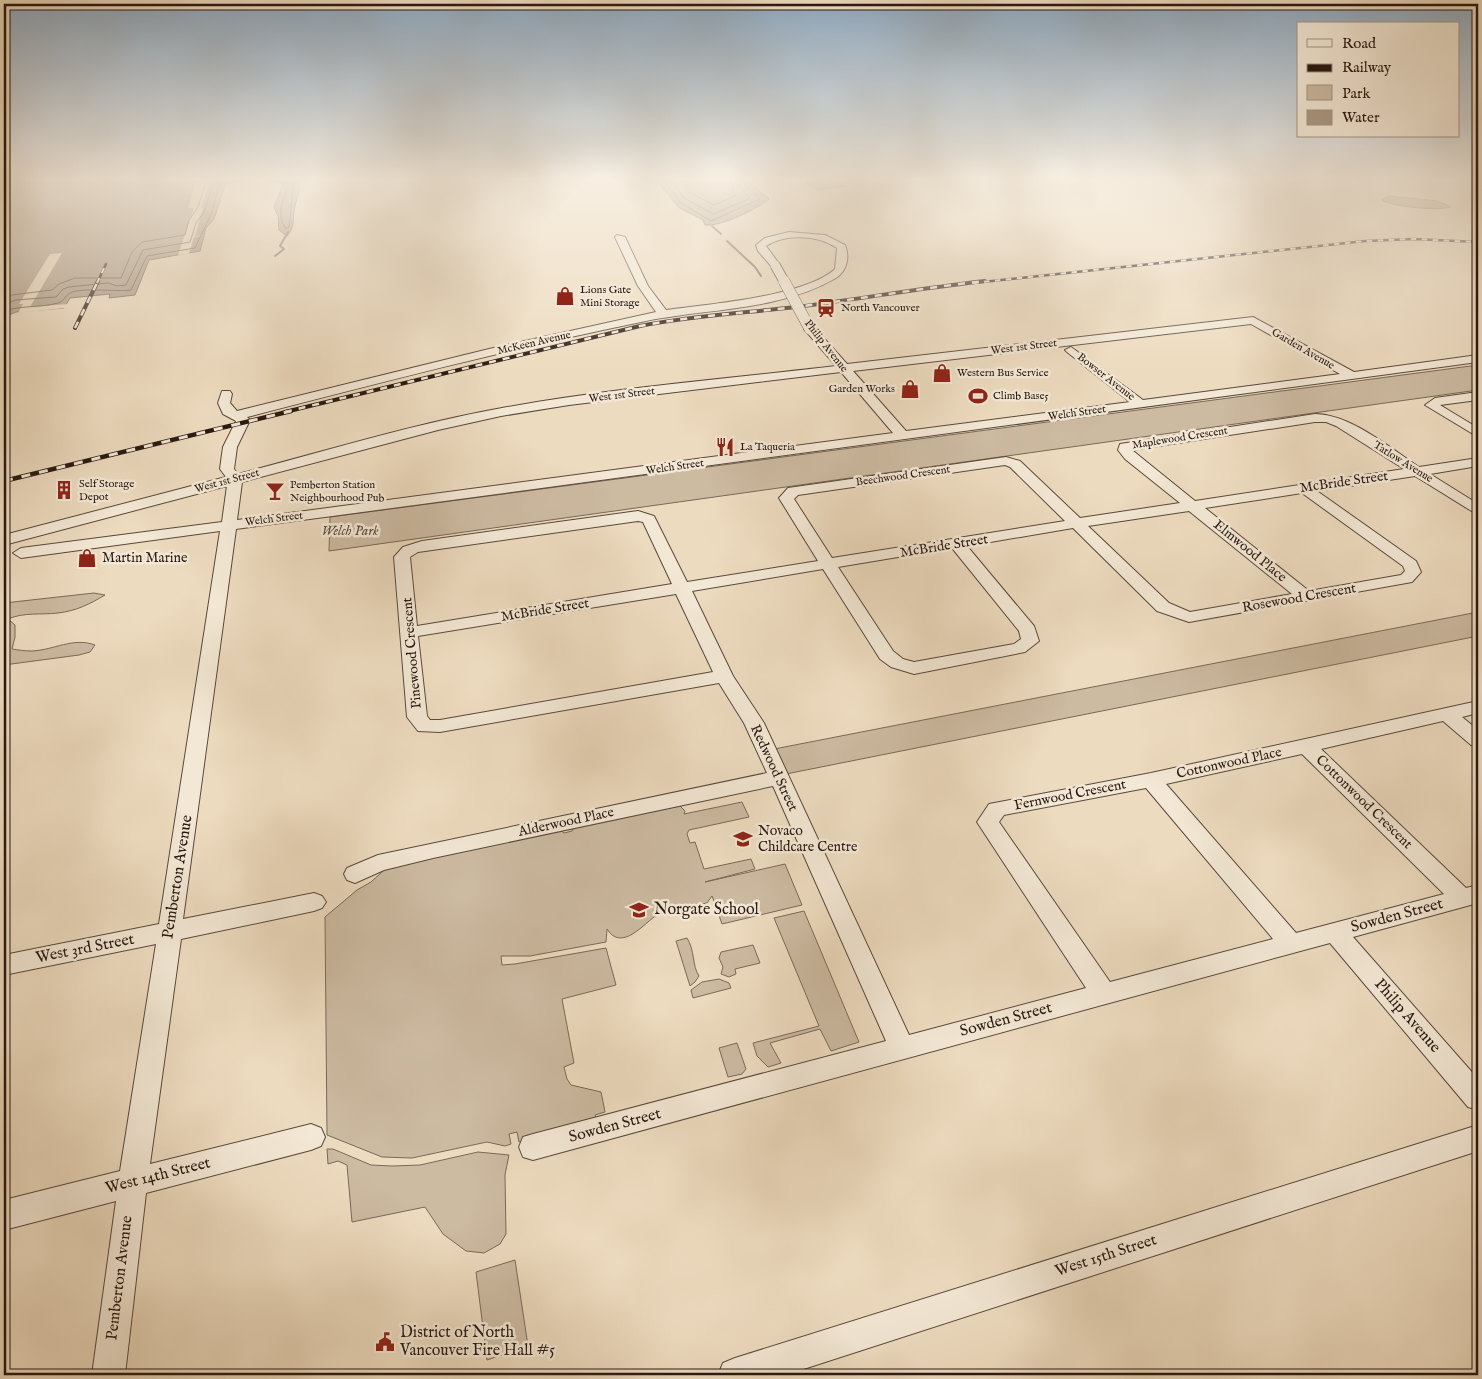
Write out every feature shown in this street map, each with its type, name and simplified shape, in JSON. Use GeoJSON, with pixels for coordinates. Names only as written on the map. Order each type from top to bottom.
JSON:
{"type":"FeatureCollection","features":[{"type":"Feature","properties":{"kind":"street"},"geometry":{"type":"LineString","coordinates":[[622,243],[644,290],[663,314]]}},
{"type":"Feature","properties":{"kind":"street","name":"Philip Avenue"},"geometry":{"type":"LineString","coordinates":[[763,243],[761,249],[776,265],[810,329],[904,437]]}},
{"type":"Feature","properties":{"kind":"street","name":"Philip Avenue"},"geometry":{"type":"LineString","coordinates":[[834,275],[842,267],[842,247],[838,243]]}},
{"type":"Feature","properties":{"kind":"street","name":"McKeen Avenue"},"geometry":{"type":"LineString","coordinates":[[234,416],[477,356],[663,314],[763,299],[811,285],[834,275]]}},
{"type":"Feature","properties":{"kind":"street","name":"West 1st Street"},"geometry":{"type":"LineString","coordinates":[[4,540],[427,428],[501,412],[569,401],[1253,320]]}},
{"type":"Feature","properties":{"kind":"street","name":"Garden Avenue"},"geometry":{"type":"LineString","coordinates":[[1253,320],[1354,376]]}},
{"type":"Feature","properties":{"kind":"street","name":"Bowser Avenue"},"geometry":{"type":"LineString","coordinates":[[1071,350],[1141,404]]}},
{"type":"Feature","properties":{"kind":"street","name":"Welch Street"},"geometry":{"type":"LineString","coordinates":[[21,553],[904,437],[1478,359]]}},
{"type":"Feature","properties":{"kind":"street","name":"Pemberton Avenue"},"geometry":{"type":"LineString","coordinates":[[108,1375],[133,1183],[229,525],[235,479],[227,469],[230,448],[241,429],[243,420],[234,416],[224,404],[226,394]]}},
{"type":"Feature","properties":{"kind":"street"},"geometry":{"type":"LineString","coordinates":[[1478,396],[1436,402],[1431,405],[1478,433]]}},
{"type":"Feature","properties":{"kind":"street","name":"Maplewood Crescent"},"geometry":{"type":"LineString","coordinates":[[1194,506],[1130,456],[1124,450],[1125,447],[1315,418],[1327,418]]}},
{"type":"Feature","properties":{"kind":"street","name":"Tatlow Avenue"},"geometry":{"type":"LineString","coordinates":[[1327,418],[1341,423],[1478,510]]}},
{"type":"Feature","properties":{"kind":"street","name":"Beechwood Crescent"},"geometry":{"type":"LineString","coordinates":[[828,564],[786,498],[793,491],[1006,461],[1023,470],[1078,524]]}},
{"type":"Feature","properties":{"kind":"street","name":"McBride Street"},"geometry":{"type":"LineString","coordinates":[[411,632],[1078,524],[1478,462]]}},
{"type":"Feature","properties":{"kind":"street","name":"Rosewood Crescent"},"geometry":{"type":"LineString","coordinates":[[1078,524],[1163,607],[1189,617],[1201,617],[1305,596],[1406,579],[1413,572],[1410,564],[1304,488]]}},
{"type":"Feature","properties":{"kind":"street","name":"Elmwood Place"},"geometry":{"type":"LineString","coordinates":[[1194,506],[1305,596]]}},
{"type":"Feature","properties":{"kind":"street","name":"Pinewood Crescent"},"geometry":{"type":"LineString","coordinates":[[649,519],[642,516],[631,517],[436,544],[405,552],[402,557],[411,632],[417,716],[424,726],[440,726],[724,676]]}},
{"type":"Feature","properties":{"kind":"street","name":"Redwood Street"},"geometry":{"type":"LineString","coordinates":[[649,519],[724,676],[754,723],[902,1048]]}},
{"type":"Feature","properties":{"kind":"street"},"geometry":{"type":"LineString","coordinates":[[828,564],[886,655],[897,664],[914,668],[1018,648],[1030,640],[1028,630],[957,544]]}},
{"type":"Feature","properties":{"kind":"street","name":"Cottonwood Crescent"},"geometry":{"type":"LineString","coordinates":[[1306,746],[1478,707]]}},
{"type":"Feature","properties":{"kind":"street"},"geometry":{"type":"LineString","coordinates":[[1447,714],[1478,740]]}},
{"type":"Feature","properties":{"kind":"street","name":"Cottonwood Crescent"},"geometry":{"type":"LineString","coordinates":[[1306,746],[1470,896]]}},
{"type":"Feature","properties":{"kind":"street","name":"Cottonwood Place"},"geometry":{"type":"LineString","coordinates":[[1152,780],[1306,746]]}},
{"type":"Feature","properties":{"kind":"street","name":"Alderwood Place"},"geometry":{"type":"LineString","coordinates":[[354,874],[378,863],[433,850],[779,778]]}},
{"type":"Feature","properties":{"kind":"street"},"geometry":{"type":"LineString","coordinates":[[1152,780],[1291,944]]}},
{"type":"Feature","properties":{"kind":"street","name":"Fernwood Crescent"},"geometry":{"type":"LineString","coordinates":[[1104,994],[988,822],[997,809],[1152,780]]}},
{"type":"Feature","properties":{"kind":"street","name":"Sowden Street"},"geometry":{"type":"LineString","coordinates":[[533,1147],[1470,896]]}},
{"type":"Feature","properties":{"kind":"street","name":"West 3rd Street"},"geometry":{"type":"LineString","coordinates":[[4,966],[314,902]]}},
{"type":"Feature","properties":{"kind":"street","name":"Philip Avenue"},"geometry":{"type":"LineString","coordinates":[[1335,933],[1478,1098]]}},
{"type":"Feature","properties":{"kind":"street","name":"West 14th Street"},"geometry":{"type":"LineString","coordinates":[[4,1215],[311,1137]]}},
{"type":"Feature","properties":{"kind":"street","name":"West 15th Street"},"geometry":{"type":"LineString","coordinates":[[735,1375],[1478,1138]]}},
{"type":"Feature","properties":{"kind":"green space","name":"Welch Park"},"geometry":{"type":"Polygon","coordinates":[[[1478,365],[1478,390],[329,551],[330,517],[1478,365]]]}},
{"type":"Feature","properties":{"kind":"green space"},"geometry":{"type":"Polygon","coordinates":[[[94,593],[105,595],[71,611],[26,615],[8,619],[15,625],[12,649],[32,651],[79,642],[95,645],[90,652],[4,665],[4,603],[94,593]]]}},
{"type":"Feature","properties":{"kind":"green space"},"geometry":{"type":"Polygon","coordinates":[[[1478,612],[1478,636],[781,775],[769,750],[1478,612]]]}},
{"type":"Feature","properties":{"kind":"green space"},"geometry":{"type":"Polygon","coordinates":[[[742,802],[749,817],[689,830],[687,834],[690,843],[695,842],[704,869],[751,859],[755,869],[705,882],[785,864],[802,905],[722,924],[712,896],[707,903],[674,909],[657,915],[633,934],[626,937],[619,938],[613,936],[607,929],[606,942],[530,956],[501,956],[502,965],[606,948],[616,985],[562,999],[574,1063],[564,1067],[567,1079],[571,1085],[601,1092],[605,1112],[595,1115],[597,1121],[519,1142],[517,1132],[509,1134],[511,1144],[505,1146],[487,1142],[412,1158],[382,1157],[327,1135],[325,917],[357,890],[393,865],[560,830],[564,833],[572,831],[574,827],[680,806],[685,811],[684,814],[742,802]]]}},
{"type":"Feature","properties":{"kind":"green space"},"geometry":{"type":"Polygon","coordinates":[[[804,911],[859,1042],[831,1051],[820,1029],[770,1043],[781,1063],[768,1067],[757,1056],[753,1043],[819,1026],[774,918],[804,911]]]}},
{"type":"Feature","properties":{"kind":"green space"},"geometry":{"type":"Polygon","coordinates":[[[687,938],[699,976],[690,986],[676,941],[687,938]]]}},
{"type":"Feature","properties":{"kind":"green space"},"geometry":{"type":"Polygon","coordinates":[[[753,945],[760,963],[735,969],[736,974],[729,977],[721,974],[723,967],[719,958],[721,952],[753,945]]]}},
{"type":"Feature","properties":{"kind":"green space"},"geometry":{"type":"Polygon","coordinates":[[[719,979],[729,983],[731,988],[693,998],[691,990],[702,982],[719,979]]]}},
{"type":"Feature","properties":{"kind":"green space"},"geometry":{"type":"Polygon","coordinates":[[[737,1043],[746,1069],[742,1074],[728,1077],[719,1048],[737,1043]]]}},
{"type":"Feature","properties":{"kind":"green space"},"geometry":{"type":"Polygon","coordinates":[[[327,1149],[333,1149],[371,1165],[392,1166],[420,1165],[478,1152],[509,1155],[505,1175],[506,1234],[500,1244],[484,1253],[466,1251],[443,1234],[425,1207],[352,1222],[347,1165],[338,1161],[328,1164],[327,1149]]]}},
{"type":"Feature","properties":{"kind":"green space"},"geometry":{"type":"Polygon","coordinates":[[[515,1260],[528,1346],[487,1360],[476,1272],[515,1260]]]}},
{"type":"Feature","properties":{"kind":"water"},"geometry":{"type":"Polygon","coordinates":[[[4,243],[202,243],[200,251],[149,260],[135,295],[109,298],[110,294],[70,298],[64,308],[16,312],[4,317],[4,243]]]}},
{"type":"Feature","properties":{"kind":"pier"},"geometry":{"type":"Polygon","coordinates":[[[182,243],[192,243],[189,254],[178,255],[182,243]]]}},
{"type":"Feature","properties":{"kind":"pier"},"geometry":{"type":"Polygon","coordinates":[[[62,253],[30,307],[68,304],[65,308],[18,313],[23,304],[19,304],[50,254],[62,253]]]}},
{"type":"Feature","properties":{"kind":"waterway"},"geometry":{"type":"LineString","coordinates":[[275,256],[284,249],[280,246],[282,243]]}},
{"type":"Feature","properties":{"kind":"waterway"},"geometry":{"type":"LineString","coordinates":[[730,243],[755,267],[761,276]]}},
{"type":"Feature","properties":{"kind":"railway"},"geometry":{"type":"LineString","coordinates":[[973,283],[1343,243]]}},
{"type":"Feature","properties":{"kind":"railway"},"geometry":{"type":"LineString","coordinates":[[97,283],[106,264]]}},
{"type":"Feature","properties":{"kind":"railway"},"geometry":{"type":"LineString","coordinates":[[75,328],[98,281]]}},
{"type":"Feature","properties":{"kind":"railway"},"geometry":{"type":"LineString","coordinates":[[285,412],[640,326],[985,281]]}},
{"type":"Feature","properties":{"kind":"railway"},"geometry":{"type":"LineString","coordinates":[[4,481],[291,411]]}},
{"type":"Feature","properties":{"kind":"place","name":"Lions Gate Mini Storage"},"geometry":{"type":"Point","coordinates":[565,296]}},
{"type":"Feature","properties":{"kind":"place","name":"North Vancouver"},"geometry":{"type":"Point","coordinates":[826,308]}},
{"type":"Feature","properties":{"kind":"place","name":"Western Bus Service"},"geometry":{"type":"Point","coordinates":[942,373]}},
{"type":"Feature","properties":{"kind":"place","name":"Garden Works"},"geometry":{"type":"Point","coordinates":[910,389]}},
{"type":"Feature","properties":{"kind":"place","name":"Climb Base5"},"geometry":{"type":"Point","coordinates":[978,396]}},
{"type":"Feature","properties":{"kind":"place","name":"La Taqueria"},"geometry":{"type":"Point","coordinates":[725,447]}},
{"type":"Feature","properties":{"kind":"place","name":"Self Storage Depot"},"geometry":{"type":"Point","coordinates":[64,490]}},
{"type":"Feature","properties":{"kind":"place","name":"Pemberton Station Neighbourhood Pub"},"geometry":{"type":"Point","coordinates":[275,491]}},
{"type":"Feature","properties":{"kind":"place","name":"Martin Marine"},"geometry":{"type":"Point","coordinates":[87,558]}},
{"type":"Feature","properties":{"kind":"place","name":"Novaco Childcare Centre"},"geometry":{"type":"Point","coordinates":[743,839]}},
{"type":"Feature","properties":{"kind":"place","name":"Norgate School"},"geometry":{"type":"Point","coordinates":[639,910]}},
{"type":"Feature","properties":{"kind":"place","name":"District of North Vancouver Fire Hall #5"},"geometry":{"type":"Point","coordinates":[385,1342]}}]}
